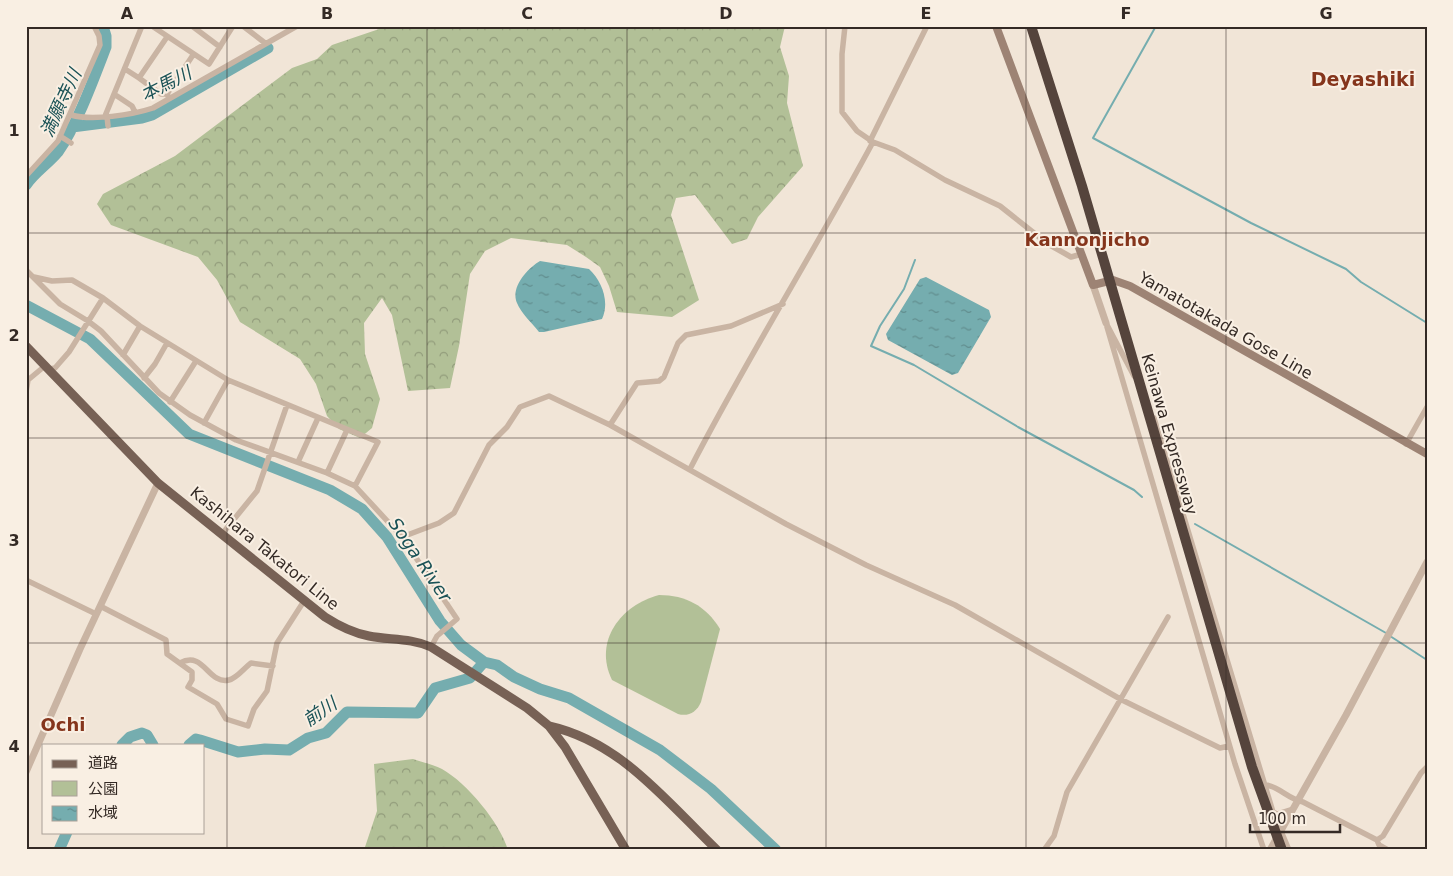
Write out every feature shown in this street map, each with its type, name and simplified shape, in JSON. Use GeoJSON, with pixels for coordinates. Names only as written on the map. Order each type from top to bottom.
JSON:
{"type":"FeatureCollection","features":[{"type":"Feature","properties":{"kind":"highway","name":"Keinawa Expressway"},"geometry":{"type":"LineString","coordinates":[[1031,26],[1082,186],[1252,767],[1282,850]]}},
{"type":"Feature","properties":{"kind":"main road"},"geometry":{"type":"LineString","coordinates":[[996,26],[1093,285]]}},
{"type":"Feature","properties":{"kind":"main road","name":"Yamatotakada Gose Line"},"geometry":{"type":"LineString","coordinates":[[1093,285],[1114,280],[1130,286],[1186,316],[1406,444],[1427,454]]}},
{"type":"Feature","properties":{"kind":"main road","name":"Kashihara Takatori Line"},"geometry":{"type":"LineString","coordinates":[[26,346],[158,483],[325,618],[351,631],[368,636],[417,642],[430,647],[534,713],[549,726],[565,747],[626,850]]}},
{"type":"Feature","properties":{"kind":"main road","name":"Kashihara Takatori Line"},"geometry":{"type":"LineString","coordinates":[[549,726],[573,731],[611,752],[638,771],[673,809],[717,850]]}},
{"type":"Feature","properties":{"kind":"street"},"geometry":{"type":"LineString","coordinates":[[26,176],[54,148],[62,137],[72,115],[100,45],[99,36],[94,26]]}},
{"type":"Feature","properties":{"kind":"street"},"geometry":{"type":"LineString","coordinates":[[107,119],[114,94],[142,26]]}},
{"type":"Feature","properties":{"kind":"street"},"geometry":{"type":"LineString","coordinates":[[152,26],[209,64],[216,72]]}},
{"type":"Feature","properties":{"kind":"street"},"geometry":{"type":"LineString","coordinates":[[192,26],[220,46]]}},
{"type":"Feature","properties":{"kind":"street"},"geometry":{"type":"LineString","coordinates":[[209,64],[233,26]]}},
{"type":"Feature","properties":{"kind":"street"},"geometry":{"type":"LineString","coordinates":[[243,26],[266,43]]}},
{"type":"Feature","properties":{"kind":"street"},"geometry":{"type":"LineString","coordinates":[[72,115],[83,118],[107,119],[153,108],[168,96],[216,72],[296,26]]}},
{"type":"Feature","properties":{"kind":"street"},"geometry":{"type":"LineString","coordinates":[[845,26],[842,54],[842,112],[857,131],[872,142],[895,150],[945,180],[1000,206],[1048,244],[1071,257],[1082,254]]}},
{"type":"Feature","properties":{"kind":"street"},"geometry":{"type":"LineString","coordinates":[[690,469],[733,387],[783,304],[872,142],[927,26]]}},
{"type":"Feature","properties":{"kind":"street"},"geometry":{"type":"LineString","coordinates":[[139,78],[167,37]]}},
{"type":"Feature","properties":{"kind":"street"},"geometry":{"type":"LineString","coordinates":[[168,96],[194,54]]}},
{"type":"Feature","properties":{"kind":"street"},"geometry":{"type":"LineString","coordinates":[[125,69],[161,94],[168,96]]}},
{"type":"Feature","properties":{"kind":"street"},"geometry":{"type":"LineString","coordinates":[[114,94],[132,106],[135,112]]}},
{"type":"Feature","properties":{"kind":"street"},"geometry":{"type":"LineString","coordinates":[[62,137],[71,143]]}},
{"type":"Feature","properties":{"kind":"street"},"geometry":{"type":"LineString","coordinates":[[26,270],[60,304],[88,320],[170,402],[236,440],[270,454],[327,473],[355,486],[402,537],[457,620],[437,636],[430,647]]}},
{"type":"Feature","properties":{"kind":"street"},"geometry":{"type":"LineString","coordinates":[[32,276],[47,280],[72,280],[103,298],[140,326],[228,380],[378,442],[355,486]]}},
{"type":"Feature","properties":{"kind":"street"},"geometry":{"type":"LineString","coordinates":[[1093,285],[1106,323],[1229,746],[1264,850]]}},
{"type":"Feature","properties":{"kind":"street"},"geometry":{"type":"LineString","coordinates":[[26,392],[28,380],[48,367],[55,368],[69,352],[103,298]]}},
{"type":"Feature","properties":{"kind":"street"},"geometry":{"type":"LineString","coordinates":[[610,425],[637,383],[659,381],[664,377],[678,344],[686,335],[731,326],[783,304]]}},
{"type":"Feature","properties":{"kind":"street"},"geometry":{"type":"LineString","coordinates":[[1106,323],[1157,424],[1273,812],[1289,850]]}},
{"type":"Feature","properties":{"kind":"street"},"geometry":{"type":"LineString","coordinates":[[123,355],[140,326]]}},
{"type":"Feature","properties":{"kind":"street"},"geometry":{"type":"LineString","coordinates":[[144,378],[156,364],[167,343]]}},
{"type":"Feature","properties":{"kind":"street"},"geometry":{"type":"LineString","coordinates":[[170,402],[196,361]]}},
{"type":"Feature","properties":{"kind":"street"},"geometry":{"type":"LineString","coordinates":[[204,423],[228,380]]}},
{"type":"Feature","properties":{"kind":"street"},"geometry":{"type":"LineString","coordinates":[[402,537],[439,523],[454,513],[489,445],[507,427],[520,408],[549,396],[610,425],[786,524],[866,565],[955,605],[1122,700],[1220,748],[1229,746]]}},
{"type":"Feature","properties":{"kind":"street"},"geometry":{"type":"LineString","coordinates":[[222,534],[257,491],[287,405]]}},
{"type":"Feature","properties":{"kind":"street"},"geometry":{"type":"LineString","coordinates":[[1406,444],[1427,408]]}},
{"type":"Feature","properties":{"kind":"street"},"geometry":{"type":"LineString","coordinates":[[298,462],[318,418]]}},
{"type":"Feature","properties":{"kind":"street"},"geometry":{"type":"LineString","coordinates":[[327,473],[347,430]]}},
{"type":"Feature","properties":{"kind":"street"},"geometry":{"type":"LineString","coordinates":[[26,772],[96,614],[158,483]]}},
{"type":"Feature","properties":{"kind":"street"},"geometry":{"type":"LineString","coordinates":[[1270,850],[1427,562]]}},
{"type":"Feature","properties":{"kind":"street"},"geometry":{"type":"LineString","coordinates":[[26,580],[96,614]]}},
{"type":"Feature","properties":{"kind":"street"},"geometry":{"type":"LineString","coordinates":[[100,606],[166,640],[167,654],[192,672],[192,680],[188,687],[217,704],[226,719],[248,726],[254,710],[267,691],[277,643],[304,601]]}},
{"type":"Feature","properties":{"kind":"street"},"geometry":{"type":"LineString","coordinates":[[1044,850],[1054,836],[1067,792],[1122,700],[1168,617]]}},
{"type":"Feature","properties":{"kind":"street"},"geometry":{"type":"LineString","coordinates":[[180,662],[186,659],[195,659],[217,678],[226,680],[231,680],[251,663],[273,666]]}},
{"type":"Feature","properties":{"kind":"street"},"geometry":{"type":"LineString","coordinates":[[1377,840],[1383,836],[1404,797],[1420,773],[1427,768]]}},
{"type":"Feature","properties":{"kind":"street"},"geometry":{"type":"LineString","coordinates":[[1265,785],[1271,785],[1292,800],[1377,840],[1379,845],[1388,850]]}},
{"type":"Feature","properties":{"kind":"street"},"geometry":{"type":"LineString","coordinates":[[1273,812],[1277,814],[1293,809]]}},
{"type":"Feature","properties":{"kind":"green space"},"geometry":{"type":"Polygon","coordinates":[[[388,26],[785,26],[780,47],[789,76],[787,103],[803,166],[758,217],[747,239],[732,244],[695,195],[676,198],[671,215],[699,300],[672,317],[617,312],[609,286],[600,267],[567,245],[511,238],[485,251],[470,274],[459,346],[450,388],[408,391],[392,315],[382,298],[364,323],[365,354],[380,399],[372,428],[360,438],[339,429],[327,416],[316,384],[300,359],[240,322],[217,280],[198,257],[111,225],[97,204],[103,194],[175,156],[292,68],[317,59],[332,45],[388,26]]]}},
{"type":"Feature","properties":{"kind":"green space"},"geometry":{"type":"Polygon","coordinates":[[[659,595],[678,597],[694,603],[708,614],[720,629],[701,702],[697,709],[689,714],[678,714],[612,680],[607,666],[606,652],[609,639],[614,627],[622,616],[645,600],[659,595]]]}},
{"type":"Feature","properties":{"kind":"green space"},"geometry":{"type":"Polygon","coordinates":[[[413,759],[442,769],[462,784],[490,816],[504,839],[508,850],[364,850],[377,811],[374,764],[413,759]]]}},
{"type":"Feature","properties":{"kind":"water"},"geometry":{"type":"Polygon","coordinates":[[[540,261],[589,269],[598,279],[605,299],[602,319],[539,332],[521,310],[515,297],[521,279],[530,268],[540,261]]]}},
{"type":"Feature","properties":{"kind":"water"},"geometry":{"type":"Polygon","coordinates":[[[926,277],[989,310],[991,317],[958,373],[952,375],[888,340],[886,334],[920,279],[926,277]]]}},
{"type":"Feature","properties":{"kind":"waterway","name":"満願寺川"},"geometry":{"type":"LineString","coordinates":[[26,185],[58,152],[78,115],[106,47],[106,36],[103,26]]}},
{"type":"Feature","properties":{"kind":"waterway"},"geometry":{"type":"LineString","coordinates":[[1156,26],[1093,138],[1251,223],[1346,269],[1361,282],[1427,323]]}},
{"type":"Feature","properties":{"kind":"waterway","name":"本馬川"},"geometry":{"type":"LineString","coordinates":[[72,127],[152,115],[268,48]]}},
{"type":"Feature","properties":{"kind":"waterway"},"geometry":{"type":"LineString","coordinates":[[915,260],[904,289],[880,326],[871,346],[914,365],[1018,427],[1134,490],[1142,497]]}},
{"type":"Feature","properties":{"kind":"waterway","name":"Soga River"},"geometry":{"type":"LineString","coordinates":[[26,305],[90,339],[189,434],[330,490],[362,509],[387,537],[440,621],[461,645],[484,662],[497,665],[514,677],[540,689],[569,698],[660,750],[711,789],[776,850]]}},
{"type":"Feature","properties":{"kind":"waterway"},"geometry":{"type":"LineString","coordinates":[[1195,524],[1386,633]]}},
{"type":"Feature","properties":{"kind":"waterway"},"geometry":{"type":"LineString","coordinates":[[1390,636],[1427,660]]}},
{"type":"Feature","properties":{"kind":"waterway","name":"前川"},"geometry":{"type":"LineString","coordinates":[[190,744],[196,739],[238,752],[265,749],[289,750],[308,738],[326,733],[347,712],[418,713],[435,688],[470,678],[484,662]]}},
{"type":"Feature","properties":{"kind":"waterway","name":"前川"},"geometry":{"type":"LineString","coordinates":[[123,744],[130,737],[142,733],[147,735],[152,744]]}},
{"type":"Feature","properties":{"kind":"waterway","name":"前川"},"geometry":{"type":"LineString","coordinates":[[59,850],[66,834]]}},
{"type":"Feature","properties":{"kind":"district","name":"Deyashiki"},"geometry":{"type":"Point","coordinates":[1363,79]}},
{"type":"Feature","properties":{"kind":"district","name":"Kannonjicho"},"geometry":{"type":"Point","coordinates":[1087,240]}},
{"type":"Feature","properties":{"kind":"district","name":"Ochi"},"geometry":{"type":"Point","coordinates":[63,725]}}]}
